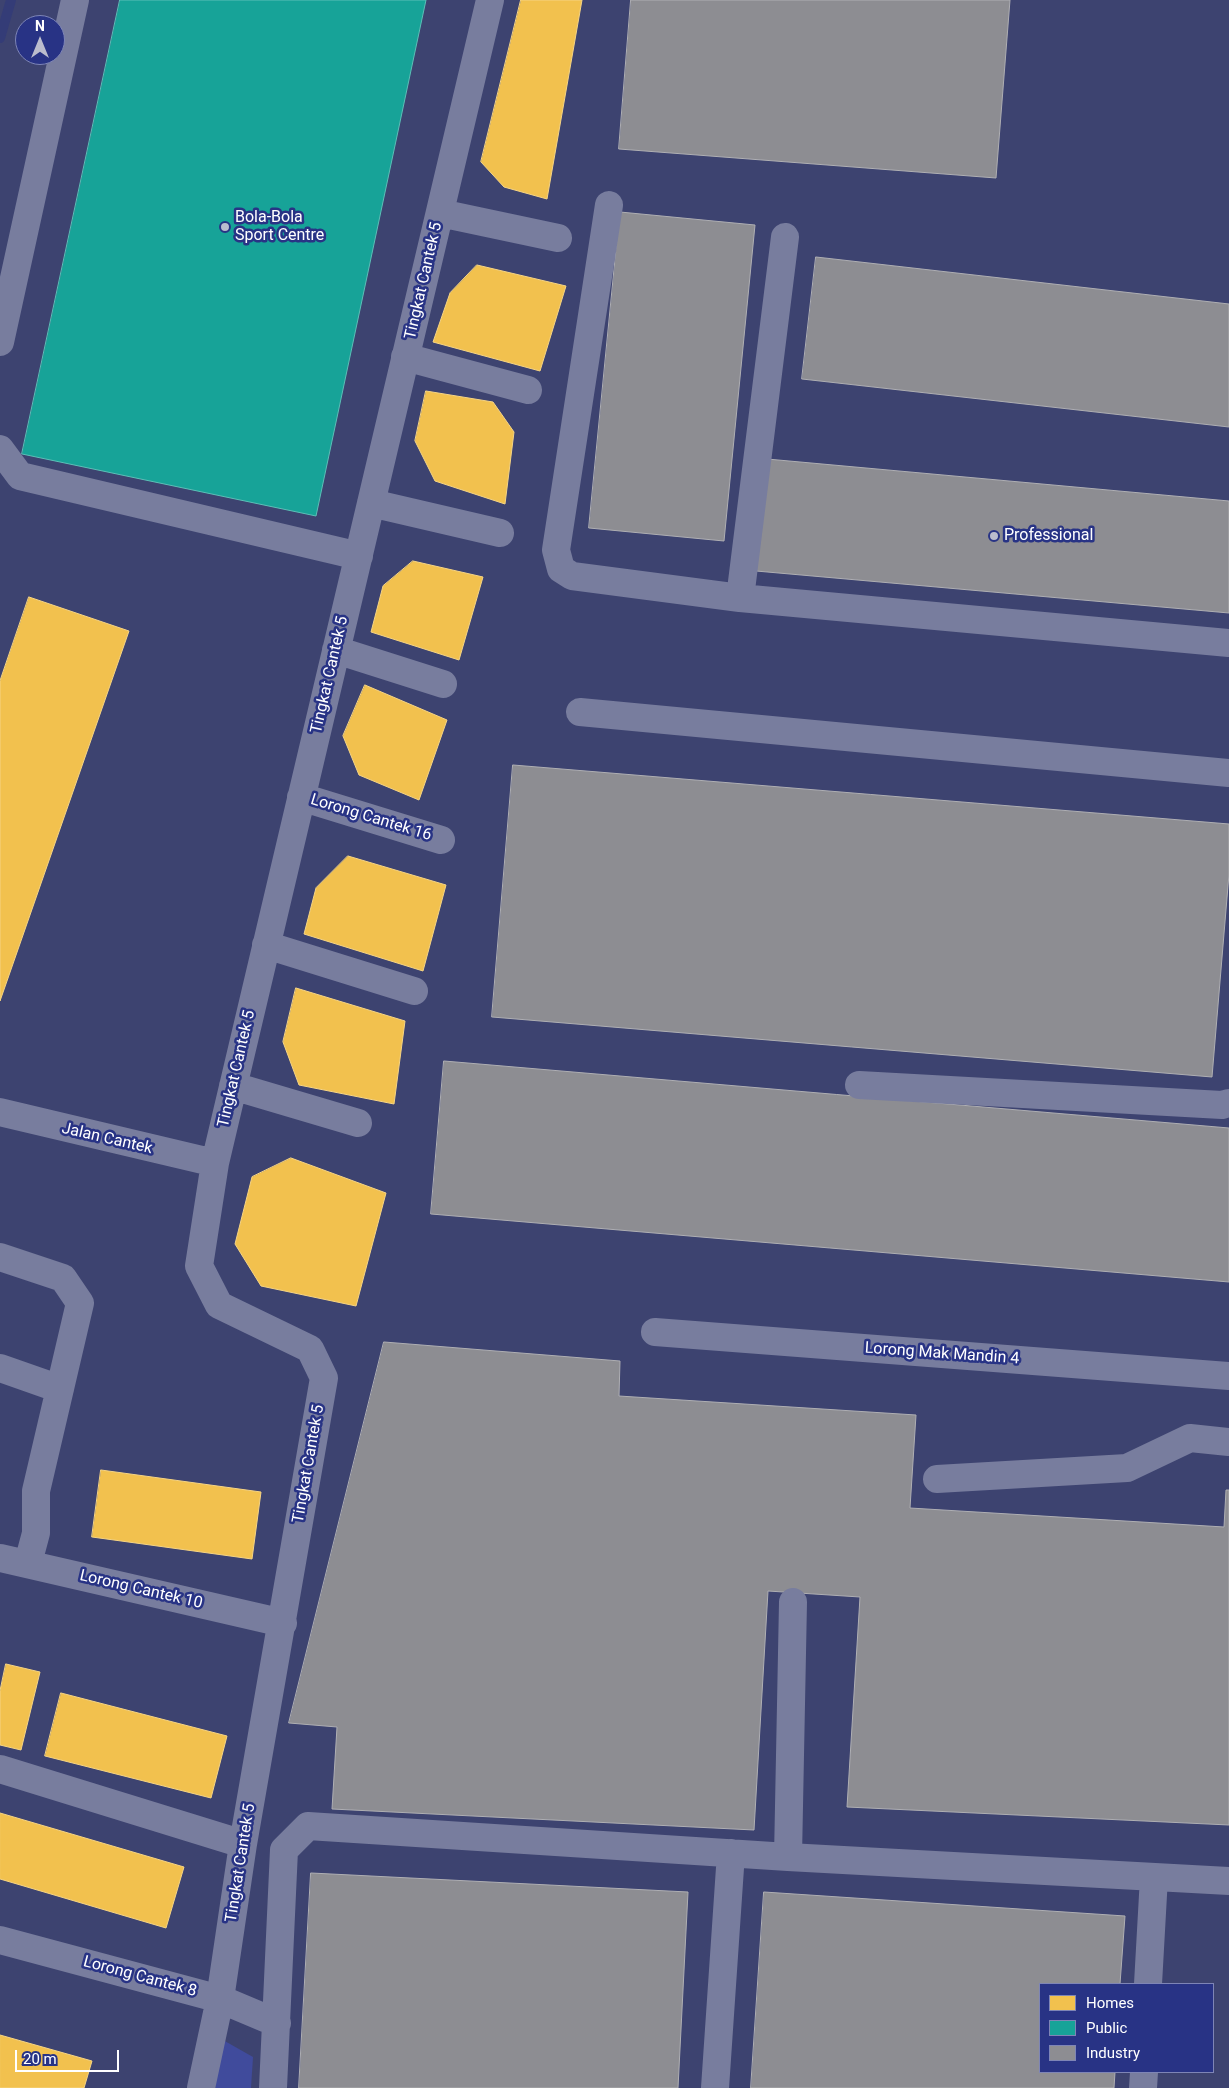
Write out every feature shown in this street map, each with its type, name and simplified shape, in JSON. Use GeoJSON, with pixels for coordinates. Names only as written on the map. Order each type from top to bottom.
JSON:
{"type":"FeatureCollection","features":[{"type":"Feature","properties":{"kind":"street"},"geometry":{"type":"LineString","coordinates":[[0,342],[75,0]]}},
{"type":"Feature","properties":{"kind":"street","name":"Tingkat Cantek 5"},"geometry":{"type":"LineString","coordinates":[[201,2088],[220,1999],[242,1844],[324,1378],[310,1349],[219,1305],[199,1266],[214,1163],[490,0]]}},
{"type":"Feature","properties":{"kind":"street"},"geometry":{"type":"LineString","coordinates":[[609,205],[556,550],[561,569],[572,576],[740,598],[1229,643]]}},
{"type":"Feature","properties":{"kind":"street"},"geometry":{"type":"LineString","coordinates":[[440,213],[558,238]]}},
{"type":"Feature","properties":{"kind":"street"},"geometry":{"type":"LineString","coordinates":[[740,598],[785,237]]}},
{"type":"Feature","properties":{"kind":"street"},"geometry":{"type":"LineString","coordinates":[[406,356],[528,390]]}},
{"type":"Feature","properties":{"kind":"street"},"geometry":{"type":"LineString","coordinates":[[0,449],[20,476],[359,556]]}},
{"type":"Feature","properties":{"kind":"street"},"geometry":{"type":"LineString","coordinates":[[371,503],[500,533]]}},
{"type":"Feature","properties":{"kind":"street"},"geometry":{"type":"LineString","coordinates":[[336,650],[443,684]]}},
{"type":"Feature","properties":{"kind":"street"},"geometry":{"type":"LineString","coordinates":[[580,712],[1229,773]]}},
{"type":"Feature","properties":{"kind":"street","name":"Lorong Cantek 16"},"geometry":{"type":"LineString","coordinates":[[301,797],[442,840]]}},
{"type":"Feature","properties":{"kind":"street"},"geometry":{"type":"LineString","coordinates":[[266,945],[414,991]]}},
{"type":"Feature","properties":{"kind":"street"},"geometry":{"type":"LineString","coordinates":[[859,1085],[1222,1105],[1229,1103]]}},
{"type":"Feature","properties":{"kind":"street"},"geometry":{"type":"LineString","coordinates":[[233,1086],[358,1123]]}},
{"type":"Feature","properties":{"kind":"street","name":"Jalan Cantek"},"geometry":{"type":"LineString","coordinates":[[0,1112],[214,1163]]}},
{"type":"Feature","properties":{"kind":"street"},"geometry":{"type":"LineString","coordinates":[[0,1257],[63,1278],[80,1303],[36,1491],[36,1533],[28,1563]]}},
{"type":"Feature","properties":{"kind":"street","name":"Lorong Mak Mandin 4"},"geometry":{"type":"LineString","coordinates":[[655,1332],[1229,1376]]}},
{"type":"Feature","properties":{"kind":"street"},"geometry":{"type":"LineString","coordinates":[[0,1368],[60,1389]]}},
{"type":"Feature","properties":{"kind":"street"},"geometry":{"type":"LineString","coordinates":[[937,1479],[1127,1468],[1190,1438],[1229,1442]]}},
{"type":"Feature","properties":{"kind":"street","name":"Lorong Cantek 10"},"geometry":{"type":"LineString","coordinates":[[0,1558],[282,1623]]}},
{"type":"Feature","properties":{"kind":"street"},"geometry":{"type":"LineString","coordinates":[[788,1857],[793,1602]]}},
{"type":"Feature","properties":{"kind":"street"},"geometry":{"type":"LineString","coordinates":[[0,1769],[242,1844]]}},
{"type":"Feature","properties":{"kind":"street"},"geometry":{"type":"LineString","coordinates":[[273,2088],[284,1850],[308,1826],[788,1857],[1229,1881]]}},
{"type":"Feature","properties":{"kind":"street"},"geometry":{"type":"LineString","coordinates":[[715,2088],[731,1853]]}},
{"type":"Feature","properties":{"kind":"street"},"geometry":{"type":"LineString","coordinates":[[1148,1983],[1154,1876]]}},
{"type":"Feature","properties":{"kind":"street","name":"Lorong Cantek 8"},"geometry":{"type":"LineString","coordinates":[[0,1940],[220,1999],[277,2023]]}},
{"type":"Feature","properties":{"kind":"street"},"geometry":{"type":"LineString","coordinates":[[1143,2088],[1144,2073]]}},
{"type":"Feature","properties":{"kind":"shaded area"},"geometry":{"type":"Polygon","coordinates":[[[223,2040],[253,2057],[251,2088],[213,2088],[223,2040]]]}},
{"type":"Feature","properties":{"kind":"building: Homes"},"geometry":{"type":"Polygon","coordinates":[[[521,0],[582,0],[547,199],[504,187],[481,162],[521,0]]]}},
{"type":"Feature","properties":{"kind":"building: Homes"},"geometry":{"type":"Polygon","coordinates":[[[477,265],[566,286],[540,371],[433,342],[450,293],[477,265]]]}},
{"type":"Feature","properties":{"kind":"building: Homes"},"geometry":{"type":"Polygon","coordinates":[[[426,391],[493,402],[514,432],[505,504],[435,481],[415,441],[426,391]]]}},
{"type":"Feature","properties":{"kind":"building: Homes"},"geometry":{"type":"Polygon","coordinates":[[[413,561],[483,577],[459,660],[371,632],[383,586],[413,561]]]}},
{"type":"Feature","properties":{"kind":"building: Homes"},"geometry":{"type":"Polygon","coordinates":[[[29,597],[129,631],[0,1001],[0,681],[29,597]]]}},
{"type":"Feature","properties":{"kind":"building: Homes"},"geometry":{"type":"Polygon","coordinates":[[[365,685],[447,720],[419,800],[359,775],[343,736],[365,685]]]}},
{"type":"Feature","properties":{"kind":"building: Homes"},"geometry":{"type":"Polygon","coordinates":[[[348,856],[446,885],[423,971],[304,934],[316,888],[348,856]]]}},
{"type":"Feature","properties":{"kind":"building: Homes"},"geometry":{"type":"Polygon","coordinates":[[[296,988],[405,1021],[394,1104],[299,1085],[283,1042],[296,988]]]}},
{"type":"Feature","properties":{"kind":"building: Homes"},"geometry":{"type":"Polygon","coordinates":[[[291,1158],[386,1193],[356,1306],[261,1286],[235,1244],[252,1177],[291,1158]]]}},
{"type":"Feature","properties":{"kind":"building: Homes"},"geometry":{"type":"Polygon","coordinates":[[[101,1470],[261,1492],[252,1559],[92,1537],[101,1470]]]}},
{"type":"Feature","properties":{"kind":"building: Homes"},"geometry":{"type":"Polygon","coordinates":[[[6,1664],[40,1672],[21,1750],[0,1745],[0,1691],[6,1664]]]}},
{"type":"Feature","properties":{"kind":"building: Homes"},"geometry":{"type":"Polygon","coordinates":[[[61,1693],[227,1736],[211,1798],[45,1756],[61,1693]]]}},
{"type":"Feature","properties":{"kind":"building: Homes"},"geometry":{"type":"Polygon","coordinates":[[[0,1813],[184,1867],[166,1928],[0,1879],[0,1813]]]}},
{"type":"Feature","properties":{"kind":"building: Homes"},"geometry":{"type":"Polygon","coordinates":[[[0,2035],[92,2061],[84,2088],[0,2088],[0,2035]]]}},
{"type":"Feature","properties":{"kind":"building: Public","name":"Bola-Bola Sport Centre"},"geometry":{"type":"Polygon","coordinates":[[[120,0],[426,0],[316,516],[22,454],[120,0]]]}},
{"type":"Feature","properties":{"kind":"building: Industry"},"geometry":{"type":"Polygon","coordinates":[[[631,0],[1010,0],[996,178],[619,149],[631,0]]]}},
{"type":"Feature","properties":{"kind":"building: Industry"},"geometry":{"type":"Polygon","coordinates":[[[620,212],[755,225],[724,541],[589,528],[620,212]]]}},
{"type":"Feature","properties":{"kind":"building: Industry"},"geometry":{"type":"Polygon","coordinates":[[[816,257],[1229,304],[1229,427],[802,379],[816,257]]]}},
{"type":"Feature","properties":{"kind":"building: Industry","name":"Professional"},"geometry":{"type":"Polygon","coordinates":[[[767,459],[1229,501],[1229,613],[756,571],[767,459]]]}},
{"type":"Feature","properties":{"kind":"building: Industry"},"geometry":{"type":"Polygon","coordinates":[[[513,765],[1229,824],[1229,874],[1212,1077],[492,1017],[513,765]]]}},
{"type":"Feature","properties":{"kind":"building: Industry"},"geometry":{"type":"Polygon","coordinates":[[[444,1061],[1229,1128],[1229,1282],[431,1214],[444,1061]]]}},
{"type":"Feature","properties":{"kind":"building: Industry"},"geometry":{"type":"Polygon","coordinates":[[[384,1342],[620,1361],[619,1396],[916,1415],[910,1508],[1224,1527],[1226,1490],[1229,1490],[1229,1825],[847,1807],[860,1597],[768,1591],[754,1830],[332,1809],[337,1727],[289,1723],[384,1342]]]}},
{"type":"Feature","properties":{"kind":"building: Industry"},"geometry":{"type":"Polygon","coordinates":[[[311,1873],[688,1892],[678,2088],[299,2088],[311,1873]]]}},
{"type":"Feature","properties":{"kind":"building: Industry"},"geometry":{"type":"Polygon","coordinates":[[[764,1892],[1125,1916],[1120,1983],[1039,1983],[1039,2073],[1115,2073],[1114,2088],[751,2088],[764,1892]]]}},
{"type":"Feature","properties":{"kind":"waterway"},"geometry":{"type":"LineString","coordinates":[[0,38],[11,0]]}},
{"type":"Feature","properties":{"kind":"place","name":"Bola-Bola Sport Centre"},"geometry":{"type":"Point","coordinates":[225,227]}},
{"type":"Feature","properties":{"kind":"place","name":"Professional"},"geometry":{"type":"Point","coordinates":[994,536]}}]}
